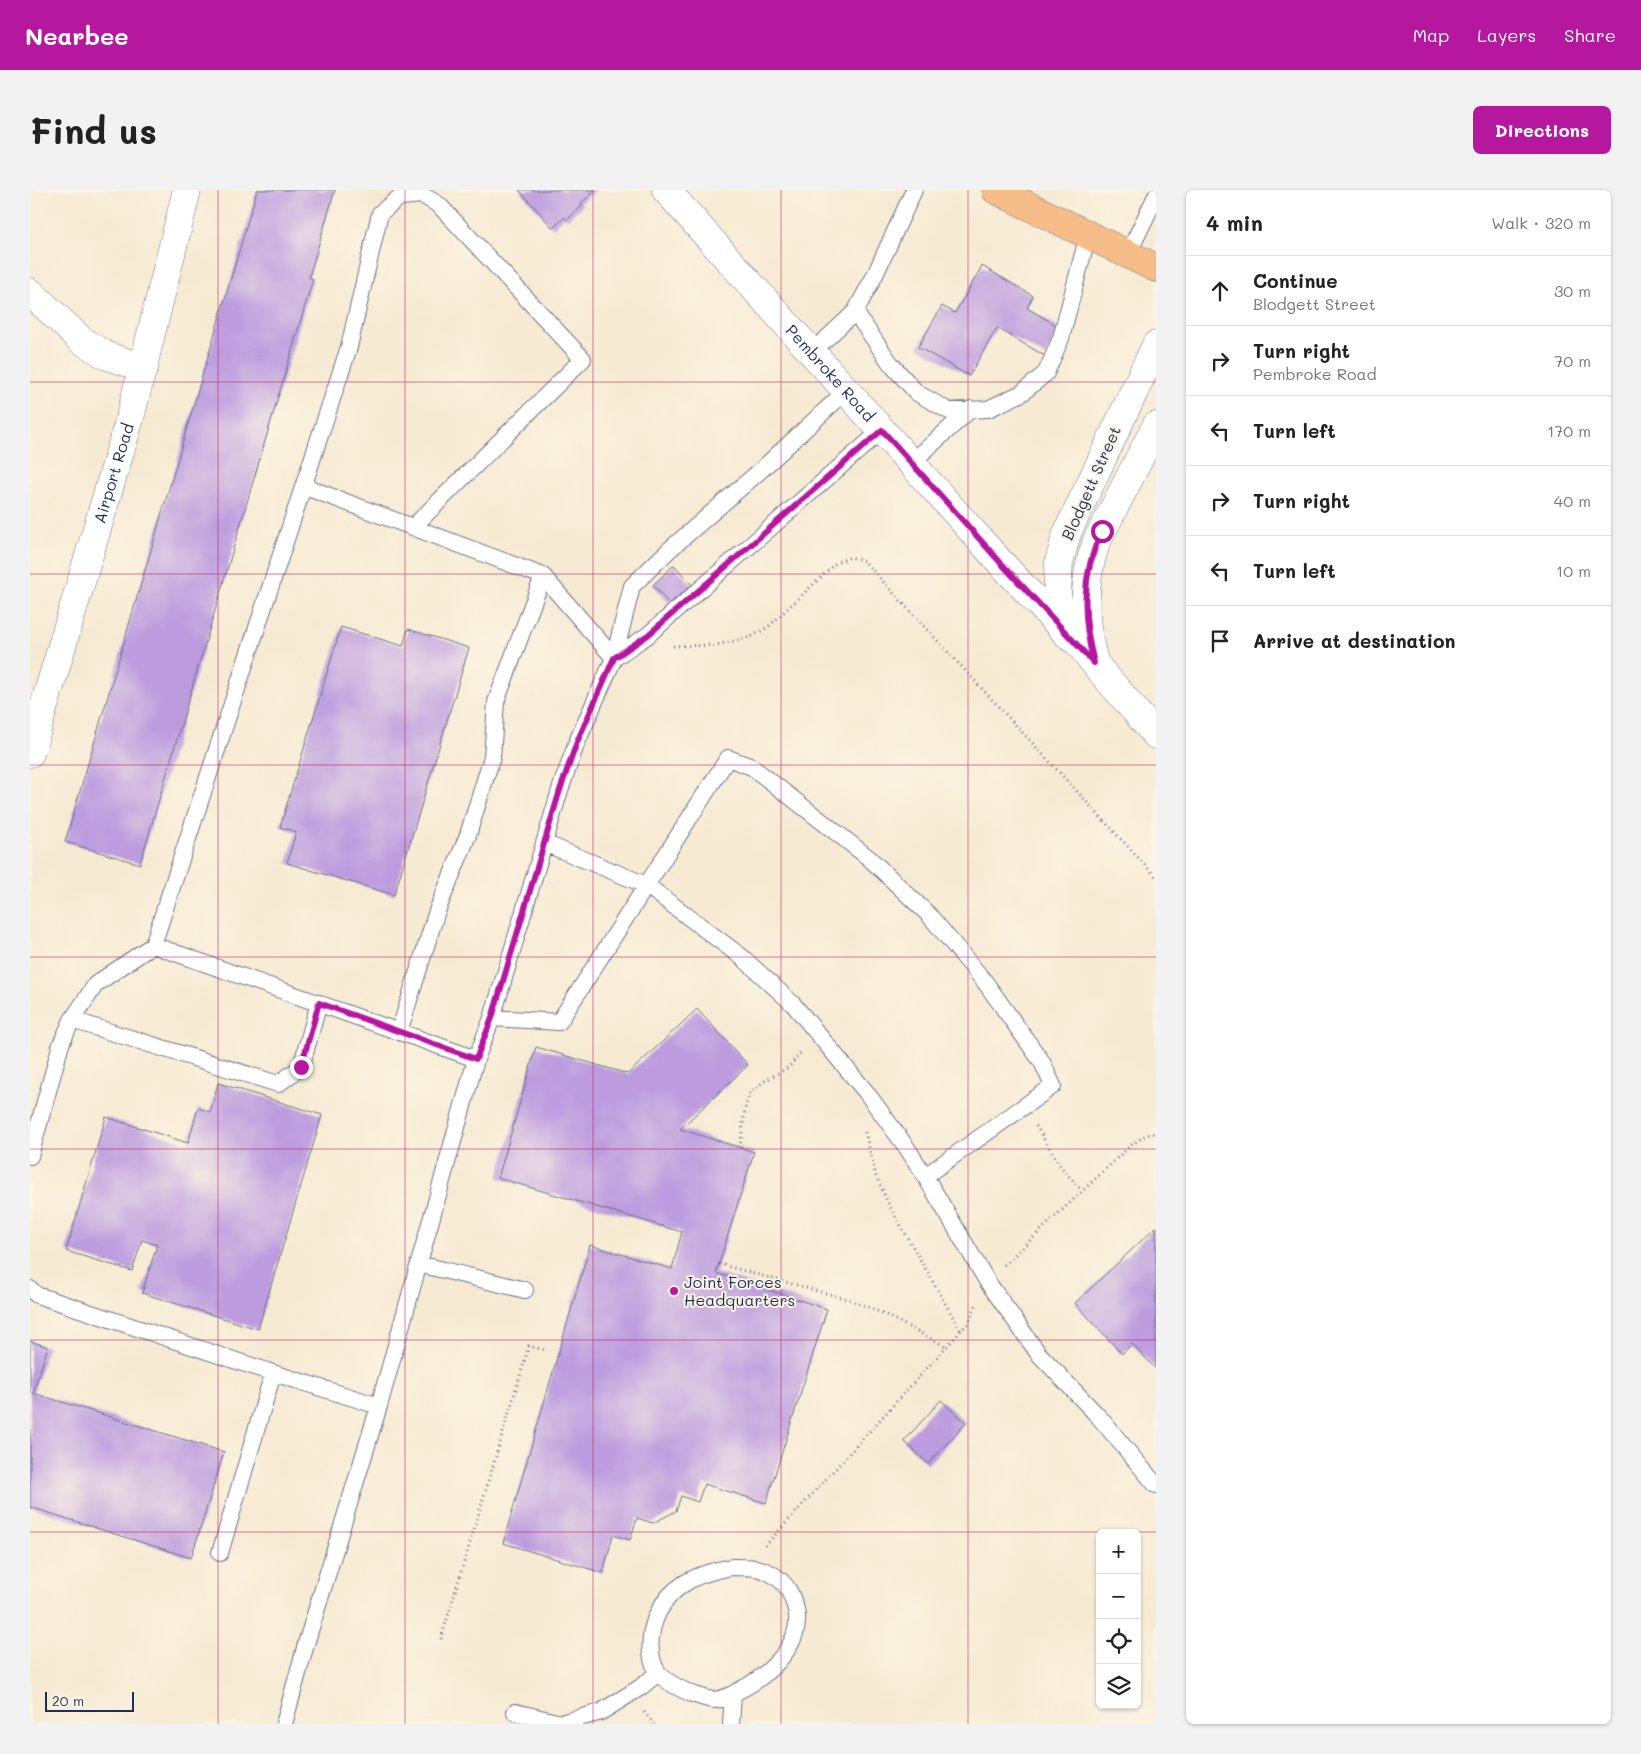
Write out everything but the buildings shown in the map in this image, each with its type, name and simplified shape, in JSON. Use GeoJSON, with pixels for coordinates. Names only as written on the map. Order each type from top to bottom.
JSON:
{"type":"FeatureCollection","features":[{"type":"Feature","properties":{"kind":"main road"},"geometry":{"type":"LineString","coordinates":[[996,190],[1156,268]]}},
{"type":"Feature","properties":{"kind":"street","name":"Airport Road"},"geometry":{"type":"LineString","coordinates":[[30,752],[144,368],[187,190]]}},
{"type":"Feature","properties":{"kind":"street","name":"Pembroke Road"},"geometry":{"type":"LineString","coordinates":[[666,190],[1000,562],[1154,730]]}},
{"type":"Feature","properties":{"kind":"street"},"geometry":{"type":"LineString","coordinates":[[30,292],[82,340],[107,356],[144,368]]}},
{"type":"Feature","properties":{"kind":"street","name":"Blodgett Street"},"geometry":{"type":"LineString","coordinates":[[1094,663],[1067,628],[1060,612],[1056,595],[1058,562],[1073,519],[1156,345]]}},
{"type":"Feature","properties":{"kind":"street","name":"Blodgett Street"},"geometry":{"type":"LineString","coordinates":[[1094,663],[1088,641],[1086,620],[1085,592],[1090,562],[1102,531],[1156,426]]}},
{"type":"Feature","properties":{"kind":"lane"},"geometry":{"type":"LineString","coordinates":[[812,352],[855,312],[874,277],[914,190]]}},
{"type":"Feature","properties":{"kind":"lane"},"geometry":{"type":"LineString","coordinates":[[30,1156],[61,1044],[72,1020],[96,984],[153,945],[349,346],[380,213],[400,197],[422,195],[439,205],[583,359],[413,527]]}},
{"type":"Feature","properties":{"kind":"lane"},"geometry":{"type":"LineString","coordinates":[[1128,254],[1156,196]]}},
{"type":"Feature","properties":{"kind":"lane"},"geometry":{"type":"LineString","coordinates":[[855,312],[892,364],[917,393],[949,411],[988,409],[1022,393],[1046,372],[1061,338],[1088,235]]}},
{"type":"Feature","properties":{"kind":"lane"},"geometry":{"type":"LineString","coordinates":[[284,1724],[306,1644],[379,1406],[476,1059],[492,1018],[544,843],[577,742],[614,658],[632,586],[669,550],[760,470],[846,390]]}},
{"type":"Feature","properties":{"kind":"lane"},"geometry":{"type":"LineString","coordinates":[[911,463],[971,410]]}},
{"type":"Feature","properties":{"kind":"lane"},"geometry":{"type":"LineString","coordinates":[[614,658],[648,635],[882,430]]}},
{"type":"Feature","properties":{"kind":"lane"},"geometry":{"type":"LineString","coordinates":[[303,486],[543,576],[614,658]]}},
{"type":"Feature","properties":{"kind":"lane"},"geometry":{"type":"LineString","coordinates":[[1073,519],[1102,531]]}},
{"type":"Feature","properties":{"kind":"lane"},"geometry":{"type":"LineString","coordinates":[[399,1032],[437,911],[468,835],[492,757],[496,702],[543,576]]}},
{"type":"Feature","properties":{"kind":"lane"},"geometry":{"type":"LineString","coordinates":[[492,1018],[559,1022],[728,758],[752,767],[861,852],[929,915],[985,982],[1042,1062],[1053,1086],[925,1176]]}},
{"type":"Feature","properties":{"kind":"lane"},"geometry":{"type":"LineString","coordinates":[[544,843],[646,885],[743,958],[793,1004],[866,1092],[925,1176],[987,1281],[1038,1353],[1099,1417],[1156,1485]]}},
{"type":"Feature","properties":{"kind":"lane"},"geometry":{"type":"LineString","coordinates":[[153,945],[476,1059]]}},
{"type":"Feature","properties":{"kind":"lane"},"geometry":{"type":"LineString","coordinates":[[72,1020],[278,1084],[301,1067],[319,1003]]}},
{"type":"Feature","properties":{"kind":"lane"},"geometry":{"type":"LineString","coordinates":[[419,1264],[525,1290]]}},
{"type":"Feature","properties":{"kind":"lane"},"geometry":{"type":"LineString","coordinates":[[30,1289],[37,1295],[379,1406]]}},
{"type":"Feature","properties":{"kind":"lane"},"geometry":{"type":"LineString","coordinates":[[220,1553],[273,1373]]}},
{"type":"Feature","properties":{"kind":"lane"},"geometry":{"type":"LineString","coordinates":[[732,1567],[755,1568],[773,1574],[787,1587],[796,1606],[797,1623],[794,1637],[782,1657],[762,1677],[748,1687],[733,1694],[714,1700],[693,1694],[673,1685],[658,1673],[652,1660],[650,1642],[653,1622],[665,1601],[685,1583],[712,1572],[732,1567]]}},
{"type":"Feature","properties":{"kind":"lane"},"geometry":{"type":"LineString","coordinates":[[515,1712],[561,1723],[601,1712],[641,1687],[658,1673]]}},
{"type":"Feature","properties":{"kind":"lane"},"geometry":{"type":"LineString","coordinates":[[731,1724],[733,1694]]}},
{"type":"Feature","properties":{"kind":"path"},"geometry":{"type":"LineString","coordinates":[[648,635],[665,646],[716,646],[751,637],[768,627],[837,562],[851,557],[864,561],[1156,877]]}},
{"type":"Feature","properties":{"kind":"path"},"geometry":{"type":"LineString","coordinates":[[740,1148],[749,1094],[763,1082],[789,1066],[806,1046]]}},
{"type":"Feature","properties":{"kind":"path"},"geometry":{"type":"LineString","coordinates":[[864,1126],[876,1176],[889,1204],[961,1331]]}},
{"type":"Feature","properties":{"kind":"path"},"geometry":{"type":"LineString","coordinates":[[762,1550],[969,1322],[987,1281],[1130,1146],[1146,1135],[1156,1133]]}},
{"type":"Feature","properties":{"kind":"path"},"geometry":{"type":"LineString","coordinates":[[1050,1148],[1062,1167],[1082,1191]]}},
{"type":"Feature","properties":{"kind":"path"},"geometry":{"type":"LineString","coordinates":[[719,1264],[851,1300],[882,1313],[947,1347]]}},
{"type":"Feature","properties":{"kind":"path"},"geometry":{"type":"LineString","coordinates":[[441,1639],[530,1346],[545,1350]]}},
{"type":"Feature","properties":{"kind":"place","name":"Joint Forces Headquarters"},"geometry":{"type":"Point","coordinates":[674,1291]}},
{"type":"Feature","properties":{"kind":"route"},"geometry":{"type":"LineString","coordinates":[[301,1067],[319,1003],[476,1059],[492,1018],[560,790],[577,742],[614,658],[648,635],[882,430],[1000,562],[1094,663],[1088,641],[1085,601],[1086,582],[1090,562],[1102,531]]}}]}
